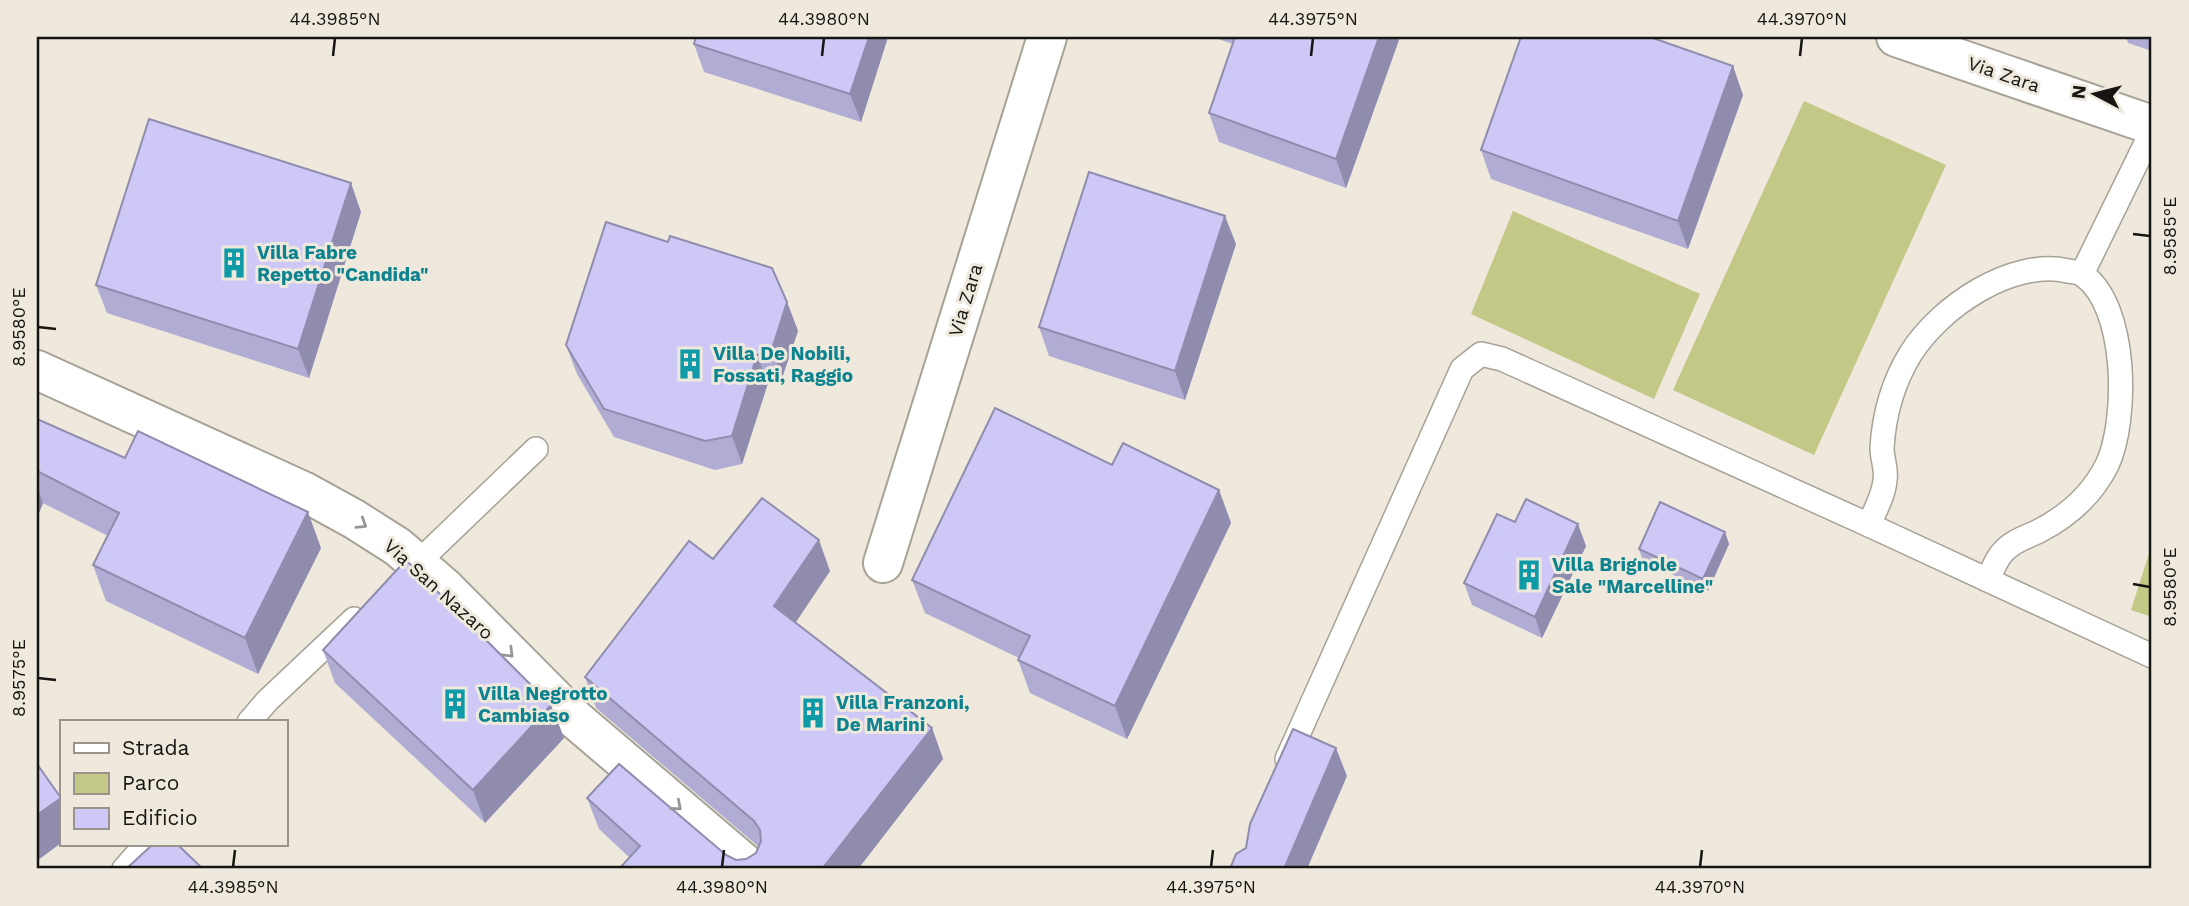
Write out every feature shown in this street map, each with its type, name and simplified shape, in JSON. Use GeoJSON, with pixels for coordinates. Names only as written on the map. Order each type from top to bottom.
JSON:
{"type":"FeatureCollection","features":[{"type":"Feature","properties":{"kind":"street","name":"Via Zara"},"geometry":{"type":"LineString","coordinates":[[883,563],[1047,37]]}},
{"type":"Feature","properties":{"kind":"street","name":"Via Zara"},"geometry":{"type":"LineString","coordinates":[[1896,37],[2152,125]]}},
{"type":"Feature","properties":{"kind":"street","name":"Via San Nazaro"},"geometry":{"type":"LineString","coordinates":[[37,370],[303,491],[398,547],[406,574],[751,869]]}},
{"type":"Feature","properties":{"kind":"lane"},"geometry":{"type":"LineString","coordinates":[[2082,274],[2152,131]]}},
{"type":"Feature","properties":{"kind":"lane"},"geometry":{"type":"LineString","coordinates":[[1869,525],[1886,477],[1882,451],[1890,399],[1912,351],[1926,333],[1957,305],[2008,276],[2032,268],[2055,268],[2082,274],[2098,292],[2110,312],[2119,358],[2118,421],[2108,464],[2081,502],[2048,526],[2002,552],[1988,580]]}},
{"type":"Feature","properties":{"kind":"lane"},"geometry":{"type":"LineString","coordinates":[[1281,773],[1462,369],[1480,354],[1502,359],[2152,656]]}},
{"type":"Feature","properties":{"kind":"lane"},"geometry":{"type":"LineString","coordinates":[[406,574],[536,449]]}},
{"type":"Feature","properties":{"kind":"lane"},"geometry":{"type":"LineString","coordinates":[[251,720],[267,701],[368,607]]}},
{"type":"Feature","properties":{"kind":"lane"},"geometry":{"type":"LineString","coordinates":[[124,869],[144,846]]}},
{"type":"Feature","properties":{"kind":"green space"},"geometry":{"type":"Polygon","coordinates":[[[1804,101],[1946,165],[1814,455],[1673,390],[1804,101]]]}},
{"type":"Feature","properties":{"kind":"green space"},"geometry":{"type":"Polygon","coordinates":[[[1513,211],[1700,294],[1654,399],[1471,314],[1513,211]]]}},
{"type":"Feature","properties":{"kind":"green space"},"geometry":{"type":"Polygon","coordinates":[[[2152,544],[2152,617],[2131,610],[2152,544]]]}},
{"type":"Feature","properties":{"kind":"building"},"geometry":{"type":"Polygon","coordinates":[[[696,37],[869,37],[850,94],[694,44],[696,37]]]}},
{"type":"Feature","properties":{"kind":"building"},"geometry":{"type":"Polygon","coordinates":[[[1235,37],[1379,37],[1336,159],[1209,113],[1235,37]]]}},
{"type":"Feature","properties":{"kind":"building"},"geometry":{"type":"Polygon","coordinates":[[[1521,37],[1650,37],[1733,66],[1678,221],[1481,150],[1521,37]]]}},
{"type":"Feature","properties":{"kind":"building","name":"Villa Fabre Repetto \"Candida\""},"geometry":{"type":"Polygon","coordinates":[[[149,119],[351,183],[298,349],[96,285],[149,119]]]}},
{"type":"Feature","properties":{"kind":"building"},"geometry":{"type":"Polygon","coordinates":[[[1089,172],[1225,216],[1175,371],[1039,327],[1089,172]]]}},
{"type":"Feature","properties":{"kind":"building","name":"Villa De Nobili, Fossati, Raggio"},"geometry":{"type":"Polygon","coordinates":[[[606,222],[668,242],[670,236],[772,268],[787,302],[772,349],[757,355],[732,436],[705,441],[604,409],[566,345],[606,222]]]}},
{"type":"Feature","properties":{"kind":"building"},"geometry":{"type":"Polygon","coordinates":[[[995,408],[1112,465],[1123,443],[1219,490],[1115,706],[1018,660],[1030,636],[912,580],[995,408]]]}},
{"type":"Feature","properties":{"kind":"building"},"geometry":{"type":"Polygon","coordinates":[[[37,419],[125,458],[138,431],[308,512],[245,638],[93,565],[119,513],[37,471],[37,419]]]}},
{"type":"Feature","properties":{"kind":"building","name":"Villa Franzoni, De Marini"},"geometry":{"type":"Polygon","coordinates":[[[762,498],[819,540],[774,606],[932,728],[822,869],[619,869],[640,846],[587,798],[619,764],[726,855],[736,860],[746,859],[756,853],[761,841],[760,830],[754,821],[585,677],[689,541],[713,559],[762,498]]]}},
{"type":"Feature","properties":{"kind":"building","name":"Villa Brignole Sale \"Marcelline\""},"geometry":{"type":"Polygon","coordinates":[[[1526,499],[1578,524],[1535,617],[1464,583],[1497,514],[1515,522],[1526,499]]]}},
{"type":"Feature","properties":{"kind":"building"},"geometry":{"type":"Polygon","coordinates":[[[1660,502],[1725,532],[1703,579],[1639,549],[1660,502]]]}},
{"type":"Feature","properties":{"kind":"building","name":"Villa Negrotto Cambiaso"},"geometry":{"type":"Polygon","coordinates":[[[406,560],[551,705],[473,790],[323,650],[406,560]]]}},
{"type":"Feature","properties":{"kind":"building"},"geometry":{"type":"Polygon","coordinates":[[[1293,729],[1336,748],[1284,869],[1230,869],[1236,854],[1246,848],[1250,824],[1293,729]]]}},
{"type":"Feature","properties":{"kind":"building"},"geometry":{"type":"Polygon","coordinates":[[[37,764],[60,799],[37,815],[37,764]]]}},
{"type":"Feature","properties":{"kind":"building"},"geometry":{"type":"Polygon","coordinates":[[[151,846],[179,846],[203,869],[126,869],[151,846]]]}},
{"type":"Feature","properties":{"kind":"place","name":"Villa Fabre Repetto \"Candida\""},"geometry":{"type":"Point","coordinates":[234,263]}},
{"type":"Feature","properties":{"kind":"place","name":"Villa De Nobili, Fossati, Raggio"},"geometry":{"type":"Point","coordinates":[690,364]}},
{"type":"Feature","properties":{"kind":"place","name":"Villa Brignole Sale \"Marcelline\""},"geometry":{"type":"Point","coordinates":[1529,575]}},
{"type":"Feature","properties":{"kind":"place","name":"Villa Negrotto Cambiaso"},"geometry":{"type":"Point","coordinates":[455,704]}},
{"type":"Feature","properties":{"kind":"place","name":"Villa Franzoni, De Marini"},"geometry":{"type":"Point","coordinates":[813,713]}}]}
